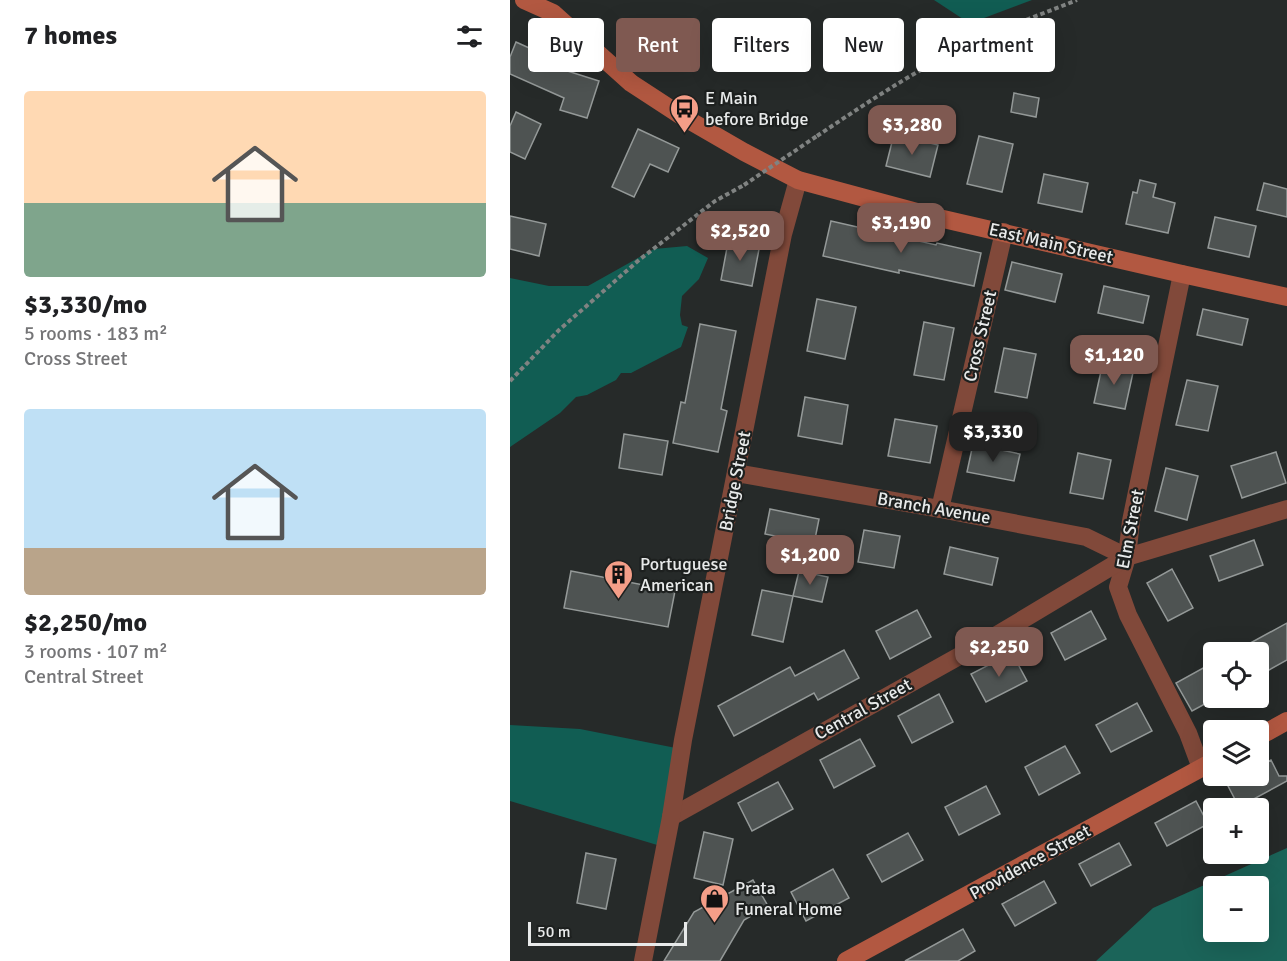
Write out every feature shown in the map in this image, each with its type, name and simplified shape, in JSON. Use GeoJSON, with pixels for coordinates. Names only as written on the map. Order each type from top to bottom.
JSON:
{"type":"FeatureCollection","features":[{"type":"Feature","properties":{"kind":"main road"},"geometry":{"type":"LineString","coordinates":[[524,0],[553,13]]}},
{"type":"Feature","properties":{"kind":"main road"},"geometry":{"type":"LineString","coordinates":[[540,0],[553,13]]}},
{"type":"Feature","properties":{"kind":"main road","name":"East Main Street"},"geometry":{"type":"LineString","coordinates":[[553,13],[631,83],[680,115],[798,180],[939,218],[1287,297]]}},
{"type":"Feature","properties":{"kind":"main road"},"geometry":{"type":"LineString","coordinates":[[1269,731],[1287,721]]}},
{"type":"Feature","properties":{"kind":"main road","name":"Providence Street"},"geometry":{"type":"LineString","coordinates":[[846,961],[1203,767]]}},
{"type":"Feature","properties":{"kind":"street","name":"Bridge Street"},"geometry":{"type":"LineString","coordinates":[[643,961],[672,817],[683,740],[783,234],[798,180]]}},
{"type":"Feature","properties":{"kind":"street","name":"Cross Street"},"geometry":{"type":"LineString","coordinates":[[940,509],[1004,232]]}},
{"type":"Feature","properties":{"kind":"street","name":"Elm Street"},"geometry":{"type":"LineString","coordinates":[[1182,274],[1131,522],[1127,557],[1118,587],[1128,615],[1203,758]]}},
{"type":"Feature","properties":{"kind":"street","name":"Branch Avenue"},"geometry":{"type":"LineString","coordinates":[[736,473],[1086,537],[1127,557]]}},
{"type":"Feature","properties":{"kind":"street","name":"Central Street"},"geometry":{"type":"LineString","coordinates":[[672,817],[997,635],[1127,557],[1287,509]]}},
{"type":"Feature","properties":{"kind":"path"},"geometry":{"type":"LineString","coordinates":[[510,381],[559,330],[639,260],[715,201],[744,185],[873,98],[911,76],[966,46],[1077,0]]}},
{"type":"Feature","properties":{"kind":"shaded area"},"geometry":{"type":"Polygon","coordinates":[[[934,0],[1032,0],[984,18],[961,18],[934,0]]]}},
{"type":"Feature","properties":{"kind":"shaded area"},"geometry":{"type":"Polygon","coordinates":[[[687,246],[708,258],[699,279],[682,296],[680,315],[682,325],[688,327],[681,347],[631,373],[621,373],[616,380],[587,395],[576,397],[560,413],[510,447],[510,278],[549,286],[588,286],[654,249],[687,246]]]}},
{"type":"Feature","properties":{"kind":"shaded area"},"geometry":{"type":"Polygon","coordinates":[[[510,725],[580,729],[681,749],[664,847],[510,801],[510,725]]]}},
{"type":"Feature","properties":{"kind":"shaded area"},"geometry":{"type":"Polygon","coordinates":[[[1287,848],[1287,961],[1096,961],[1153,908],[1203,886],[1203,942],[1269,942],[1269,876],[1224,876],[1251,864],[1269,864],[1269,856],[1287,848]]]}},
{"type":"Feature","properties":{"kind":"building"},"geometry":{"type":"Polygon","coordinates":[[[516,42],[528,47],[528,72],[571,72],[599,81],[587,118],[560,110],[564,98],[510,74],[510,57],[516,42]]]}},
{"type":"Feature","properties":{"kind":"building"},"geometry":{"type":"Polygon","coordinates":[[[1014,93],[1039,98],[1036,117],[1011,112],[1014,93]]]}},
{"type":"Feature","properties":{"kind":"building"},"geometry":{"type":"Polygon","coordinates":[[[516,112],[541,124],[525,159],[510,152],[510,126],[516,112]]]}},
{"type":"Feature","properties":{"kind":"building"},"geometry":{"type":"Polygon","coordinates":[[[638,129],[679,148],[668,172],[650,164],[634,197],[612,187],[638,129]]]}},
{"type":"Feature","properties":{"kind":"building"},"geometry":{"type":"Polygon","coordinates":[[[894,134],[938,145],[930,177],[886,166],[894,134]]]}},
{"type":"Feature","properties":{"kind":"building"},"geometry":{"type":"Polygon","coordinates":[[[979,136],[1013,144],[1002,192],[967,184],[979,136]]]}},
{"type":"Feature","properties":{"kind":"building"},"geometry":{"type":"Polygon","coordinates":[[[1044,174],[1088,183],[1082,212],[1038,203],[1044,174]]]}},
{"type":"Feature","properties":{"kind":"building"},"geometry":{"type":"Polygon","coordinates":[[[1140,180],[1156,184],[1153,197],[1175,203],[1168,233],[1126,224],[1133,192],[1137,193],[1140,180]]]}},
{"type":"Feature","properties":{"kind":"building"},"geometry":{"type":"Polygon","coordinates":[[[1264,183],[1287,189],[1287,217],[1257,210],[1264,183]]]}},
{"type":"Feature","properties":{"kind":"building"},"geometry":{"type":"Polygon","coordinates":[[[510,216],[546,224],[539,256],[510,249],[510,216]]]}},
{"type":"Feature","properties":{"kind":"building"},"geometry":{"type":"Polygon","coordinates":[[[1215,217],[1256,226],[1249,257],[1208,248],[1215,217]]]}},
{"type":"Feature","properties":{"kind":"building"},"geometry":{"type":"Polygon","coordinates":[[[831,221],[981,253],[974,286],[899,270],[899,273],[823,256],[831,221]]]}},
{"type":"Feature","properties":{"kind":"building"},"geometry":{"type":"Polygon","coordinates":[[[729,237],[760,244],[752,286],[721,280],[729,237]]]}},
{"type":"Feature","properties":{"kind":"building"},"geometry":{"type":"Polygon","coordinates":[[[1012,262],[1062,274],[1055,302],[1005,290],[1012,262]]]}},
{"type":"Feature","properties":{"kind":"building"},"geometry":{"type":"Polygon","coordinates":[[[1104,286],[1149,296],[1143,323],[1098,313],[1104,286]]]}},
{"type":"Feature","properties":{"kind":"building"},"geometry":{"type":"Polygon","coordinates":[[[817,299],[856,307],[845,359],[807,351],[817,299]]]}},
{"type":"Feature","properties":{"kind":"building"},"geometry":{"type":"Polygon","coordinates":[[[1203,309],[1248,319],[1242,345],[1197,335],[1203,309]]]}},
{"type":"Feature","properties":{"kind":"building"},"geometry":{"type":"Polygon","coordinates":[[[924,322],[954,328],[944,380],[914,375],[924,322]]]}},
{"type":"Feature","properties":{"kind":"building"},"geometry":{"type":"Polygon","coordinates":[[[700,324],[736,331],[721,409],[727,411],[718,452],[673,443],[681,402],[685,403],[700,324]]]}},
{"type":"Feature","properties":{"kind":"building"},"geometry":{"type":"Polygon","coordinates":[[[1004,348],[1036,354],[1027,398],[995,392],[1004,348]]]}},
{"type":"Feature","properties":{"kind":"building"},"geometry":{"type":"Polygon","coordinates":[[[1103,362],[1134,368],[1125,409],[1094,403],[1103,362]]]}},
{"type":"Feature","properties":{"kind":"building"},"geometry":{"type":"Polygon","coordinates":[[[1187,380],[1218,386],[1208,431],[1176,425],[1187,380]]]}},
{"type":"Feature","properties":{"kind":"building"},"geometry":{"type":"Polygon","coordinates":[[[805,397],[848,405],[842,444],[798,436],[805,397]]]}},
{"type":"Feature","properties":{"kind":"building"},"geometry":{"type":"Polygon","coordinates":[[[895,419],[937,426],[930,463],[888,456],[895,419]]]}},
{"type":"Feature","properties":{"kind":"building"},"geometry":{"type":"Polygon","coordinates":[[[624,434],[668,441],[662,475],[619,468],[624,434]]]}},
{"type":"Feature","properties":{"kind":"building"},"geometry":{"type":"Polygon","coordinates":[[[973,444],[1020,454],[1014,481],[967,472],[973,444]]]}},
{"type":"Feature","properties":{"kind":"building"},"geometry":{"type":"Polygon","coordinates":[[[1276,452],[1286,483],[1242,498],[1231,466],[1276,452]]]}},
{"type":"Feature","properties":{"kind":"building"},"geometry":{"type":"Polygon","coordinates":[[[1078,453],[1111,460],[1103,499],[1070,493],[1078,453]]]}},
{"type":"Feature","properties":{"kind":"building"},"geometry":{"type":"Polygon","coordinates":[[[1166,468],[1198,476],[1187,520],[1155,511],[1166,468]]]}},
{"type":"Feature","properties":{"kind":"building"},"geometry":{"type":"Polygon","coordinates":[[[770,509],[819,519],[814,544],[765,534],[770,509]]]}},
{"type":"Feature","properties":{"kind":"building"},"geometry":{"type":"Polygon","coordinates":[[[864,530],[900,536],[894,568],[858,562],[864,530]]]}},
{"type":"Feature","properties":{"kind":"building"},"geometry":{"type":"Polygon","coordinates":[[[1254,540],[1263,565],[1219,581],[1210,556],[1254,540]]]}},
{"type":"Feature","properties":{"kind":"building"},"geometry":{"type":"Polygon","coordinates":[[[950,547],[998,558],[992,585],[944,574],[950,547]]]}},
{"type":"Feature","properties":{"kind":"building"},"geometry":{"type":"Polygon","coordinates":[[[1172,569],[1193,608],[1168,621],[1147,583],[1172,569]]]}},
{"type":"Feature","properties":{"kind":"building","name":"Portuguese American"},"geometry":{"type":"Polygon","coordinates":[[[571,571],[675,591],[668,627],[564,608],[571,571]]]}},
{"type":"Feature","properties":{"kind":"building"},"geometry":{"type":"Polygon","coordinates":[[[799,571],[828,577],[822,602],[793,596],[799,571]]]}},
{"type":"Feature","properties":{"kind":"building"},"geometry":{"type":"Polygon","coordinates":[[[762,590],[793,596],[783,642],[752,635],[762,590]]]}},
{"type":"Feature","properties":{"kind":"building"},"geometry":{"type":"Polygon","coordinates":[[[917,610],[931,637],[890,659],[876,631],[917,610]]]}},
{"type":"Feature","properties":{"kind":"building"},"geometry":{"type":"Polygon","coordinates":[[[1091,611],[1106,639],[1065,660],[1051,633],[1091,611]]]}},
{"type":"Feature","properties":{"kind":"building"},"geometry":{"type":"Polygon","coordinates":[[[1287,623],[1287,660],[1269,670],[1269,642],[1252,642],[1287,623]]]}},
{"type":"Feature","properties":{"kind":"building"},"geometry":{"type":"Polygon","coordinates":[[[844,650],[859,678],[818,700],[814,693],[734,736],[718,706],[790,667],[795,676],[844,650]]]}},
{"type":"Feature","properties":{"kind":"building"},"geometry":{"type":"Polygon","coordinates":[[[1012,653],[1027,681],[986,702],[971,674],[1012,653]]]}},
{"type":"Feature","properties":{"kind":"building"},"geometry":{"type":"Polygon","coordinates":[[[1203,668],[1203,705],[1192,711],[1176,683],[1203,668]]]}},
{"type":"Feature","properties":{"kind":"building"},"geometry":{"type":"Polygon","coordinates":[[[939,694],[953,722],[912,743],[898,716],[939,694]]]}},
{"type":"Feature","properties":{"kind":"building"},"geometry":{"type":"Polygon","coordinates":[[[1137,703],[1152,731],[1111,752],[1096,725],[1137,703]]]}},
{"type":"Feature","properties":{"kind":"building"},"geometry":{"type":"Polygon","coordinates":[[[860,739],[875,766],[834,788],[820,760],[860,739]]]}},
{"type":"Feature","properties":{"kind":"building"},"geometry":{"type":"Polygon","coordinates":[[[1065,746],[1080,773],[1039,795],[1025,767],[1065,746]]]}},
{"type":"Feature","properties":{"kind":"building"},"geometry":{"type":"Polygon","coordinates":[[[1271,760],[1279,776],[1287,776],[1287,781],[1256,798],[1234,798],[1228,786],[1269,786],[1269,761],[1271,760]]]}},
{"type":"Feature","properties":{"kind":"building"},"geometry":{"type":"Polygon","coordinates":[[[778,782],[793,809],[752,831],[738,803],[778,782]]]}},
{"type":"Feature","properties":{"kind":"building"},"geometry":{"type":"Polygon","coordinates":[[[986,786],[1000,814],[959,835],[945,807],[986,786]]]}},
{"type":"Feature","properties":{"kind":"building"},"geometry":{"type":"Polygon","coordinates":[[[1196,801],[1203,814],[1203,827],[1167,846],[1155,823],[1196,801]]]}},
{"type":"Feature","properties":{"kind":"building"},"geometry":{"type":"Polygon","coordinates":[[[704,832],[733,839],[723,885],[694,878],[704,832]]]}},
{"type":"Feature","properties":{"kind":"building"},"geometry":{"type":"Polygon","coordinates":[[[908,833],[923,860],[882,882],[867,855],[908,833]]]}},
{"type":"Feature","properties":{"kind":"building"},"geometry":{"type":"Polygon","coordinates":[[[1119,843],[1131,865],[1091,886],[1079,864],[1119,843]]]}},
{"type":"Feature","properties":{"kind":"building"},"geometry":{"type":"Polygon","coordinates":[[[586,853],[616,859],[606,909],[577,903],[586,853]]]}},
{"type":"Feature","properties":{"kind":"building"},"geometry":{"type":"Polygon","coordinates":[[[833,869],[849,898],[806,921],[791,892],[833,869]]]}},
{"type":"Feature","properties":{"kind":"building","name":"Prata Funeral Home"},"geometry":{"type":"Polygon","coordinates":[[[753,880],[768,906],[744,920],[720,961],[664,961],[694,912],[753,880]]]}},
{"type":"Feature","properties":{"kind":"building"},"geometry":{"type":"Polygon","coordinates":[[[1044,881],[1056,903],[1015,926],[1002,904],[1044,881]]]}},
{"type":"Feature","properties":{"kind":"building"},"geometry":{"type":"Polygon","coordinates":[[[963,929],[975,951],[958,961],[905,961],[963,929]]]}},
{"type":"Feature","properties":{"kind":"place","name":"E Main before Bridge"},"geometry":{"type":"Point","coordinates":[684,134]}},
{"type":"Feature","properties":{"kind":"place","name":"Portuguese American"},"geometry":{"type":"Point","coordinates":[619,600]}},
{"type":"Feature","properties":{"kind":"place","name":"Prata Funeral Home"},"geometry":{"type":"Point","coordinates":[714,924]}}]}
